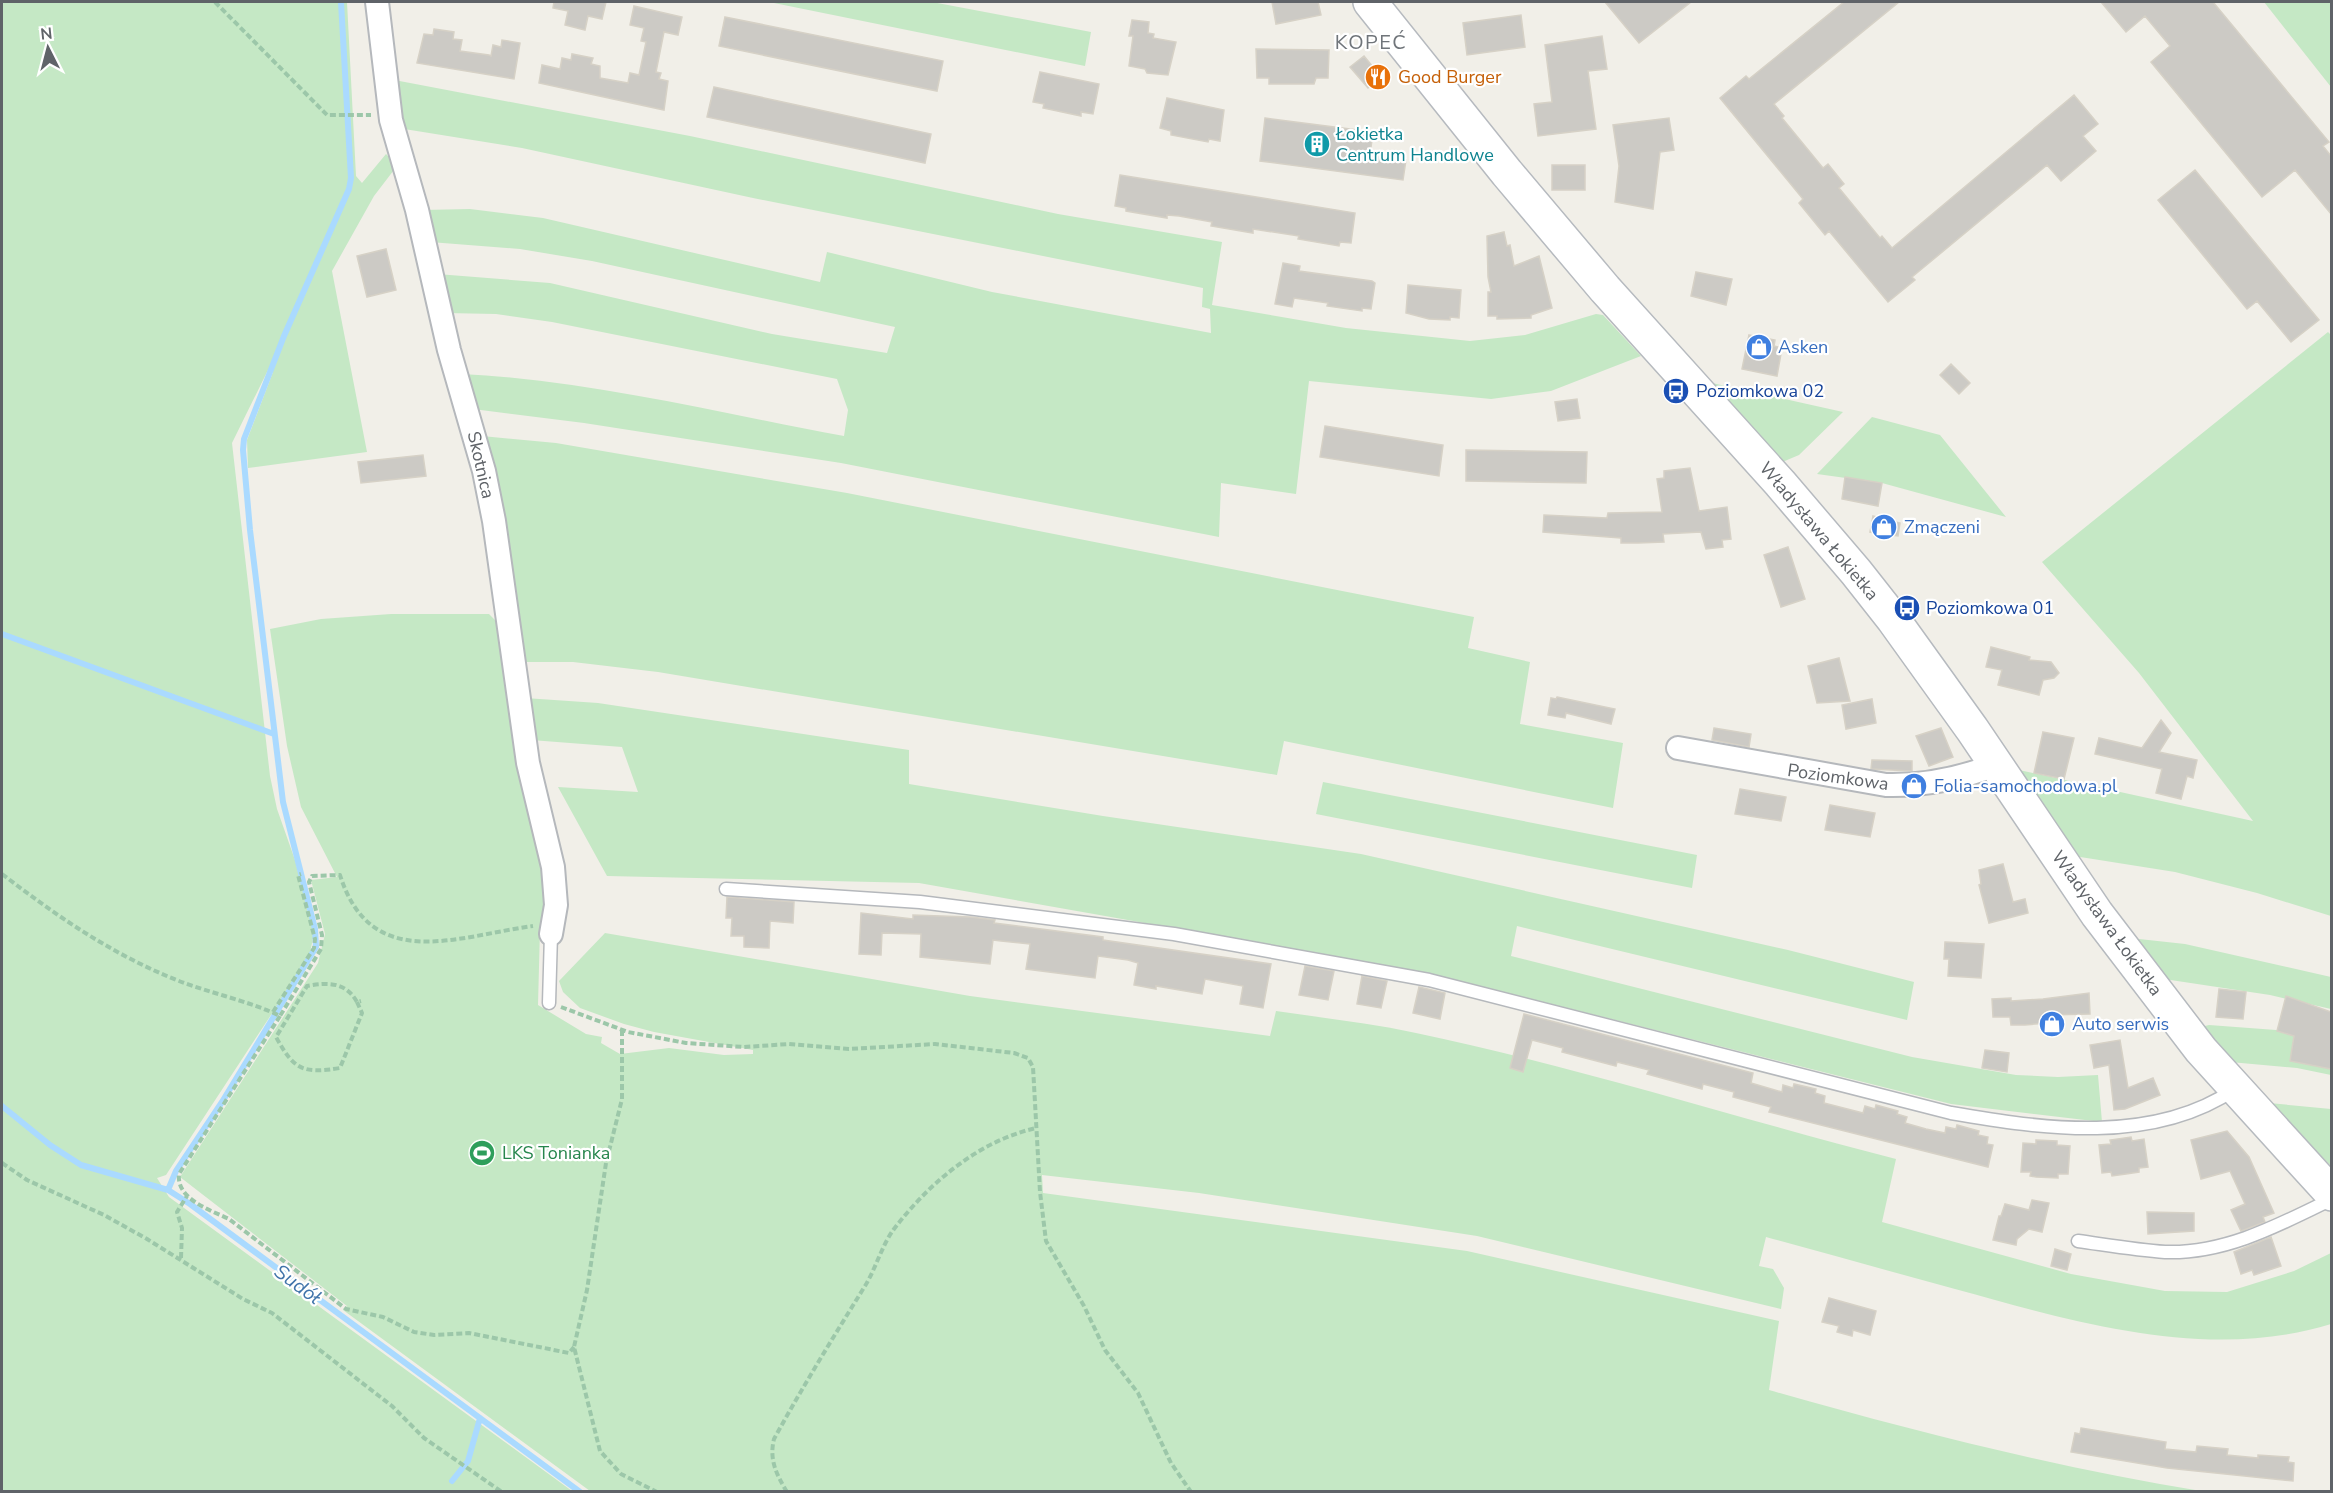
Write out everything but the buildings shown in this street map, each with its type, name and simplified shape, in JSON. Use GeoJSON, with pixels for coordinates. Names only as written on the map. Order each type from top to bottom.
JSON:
{"type":"FeatureCollection","features":[{"type":"Feature","properties":{"kind":"street","name":"Skotnica"},"geometry":{"type":"LineString","coordinates":[[377,2],[390,114],[417,210],[449,350],[484,471],[512,641],[528,763],[553,867],[556,905],[552,929]]}},
{"type":"Feature","properties":{"kind":"street","name":"Władysława Łokietka"},"geometry":{"type":"LineString","coordinates":[[1370,2],[1507,173],[1597,280],[1856,572],[1900,628],[2097,914],[2201,1050],[2331,1194]]}},
{"type":"Feature","properties":{"kind":"street","name":"Poziomkowa"},"geometry":{"type":"LineString","coordinates":[[1678,748],[1779,768],[1886,785],[1918,786],[1962,777],[1995,765]]}},
{"type":"Feature","properties":{"kind":"lane"},"geometry":{"type":"LineString","coordinates":[[726,888],[920,902],[1174,934],[1429,980],[1951,1113],[2023,1126],[2066,1129],[2148,1122],[2210,1106],[2236,1089]]}},
{"type":"Feature","properties":{"kind":"lane"},"geometry":{"type":"LineString","coordinates":[[549,1003],[552,929]]}},
{"type":"Feature","properties":{"kind":"lane"},"geometry":{"type":"LineString","coordinates":[[2078,1241],[2166,1252],[2194,1250],[2247,1239],[2331,1199]]}},
{"type":"Feature","properties":{"kind":"path"},"geometry":{"type":"LineString","coordinates":[[215,2],[327,115],[390,114]]}},
{"type":"Feature","properties":{"kind":"path"},"geometry":{"type":"LineString","coordinates":[[276,1014],[321,949],[321,934],[310,878],[306,872],[298,875],[315,939],[314,948],[179,1174],[181,1189],[187,1196],[208,1211],[229,1219],[346,1309],[384,1317],[414,1332],[434,1335],[469,1333],[569,1353],[574,1347]]}},
{"type":"Feature","properties":{"kind":"path"},"geometry":{"type":"LineString","coordinates":[[310,878],[334,873],[340,875],[348,898],[365,921],[380,931],[404,939],[447,942],[552,929]]}},
{"type":"Feature","properties":{"kind":"path"},"geometry":{"type":"LineString","coordinates":[[2,874],[52,913],[135,962],[217,995],[276,1014]]}},
{"type":"Feature","properties":{"kind":"path"},"geometry":{"type":"LineString","coordinates":[[330,982],[352,992],[359,1002],[362,1013],[340,1068],[312,1072],[290,1062],[276,1037],[307,986],[330,982]]}},
{"type":"Feature","properties":{"kind":"path"},"geometry":{"type":"LineString","coordinates":[[549,1003],[622,1030],[686,1042],[744,1047],[789,1044],[861,1049],[935,1044],[1014,1053],[1028,1058],[1034,1067],[1036,1128],[1046,1241],[1083,1305],[1105,1350],[1138,1393],[1171,1463],[1191,1491]]}},
{"type":"Feature","properties":{"kind":"path"},"geometry":{"type":"LineString","coordinates":[[622,1030],[622,1099],[606,1163],[587,1290],[574,1347],[600,1451],[621,1474],[657,1491]]}},
{"type":"Feature","properties":{"kind":"path"},"geometry":{"type":"LineString","coordinates":[[787,1491],[775,1469],[770,1453],[774,1438],[828,1342],[867,1283],[893,1230],[922,1197],[960,1163],[988,1144],[1011,1134],[1036,1128]]}},
{"type":"Feature","properties":{"kind":"path"},"geometry":{"type":"LineString","coordinates":[[2,1163],[33,1184],[104,1215],[181,1258],[243,1299],[272,1313],[392,1406],[424,1438],[470,1467],[502,1491]]}},
{"type":"Feature","properties":{"kind":"path"},"geometry":{"type":"LineString","coordinates":[[181,1258],[182,1228],[177,1212],[187,1196]]}},
{"type":"Feature","properties":{"kind":"green space"},"geometry":{"type":"Polygon","coordinates":[[[2,2],[347,2],[356,176],[362,183],[386,154],[397,166],[374,196],[332,271],[367,452],[248,468],[247,440],[273,372],[268,370],[232,443],[270,776],[277,809],[295,860],[314,934],[309,957],[166,1175],[157,1178],[169,1197],[572,1491],[2,1491],[2,2]]]}},
{"type":"Feature","properties":{"kind":"green space"},"geometry":{"type":"Polygon","coordinates":[[[769,2],[932,2],[1091,32],[1085,66],[769,2]]]}},
{"type":"Feature","properties":{"kind":"green space"},"geometry":{"type":"Polygon","coordinates":[[[2264,2],[2331,2],[2331,87],[2264,2]]]}},
{"type":"Feature","properties":{"kind":"green space"},"geometry":{"type":"Polygon","coordinates":[[[389,79],[690,136],[1058,214],[1222,242],[1212,305],[1346,328],[1470,341],[1525,335],[1596,314],[1603,315],[1641,356],[1551,391],[1491,399],[1309,381],[1296,494],[1221,483],[1219,537],[841,463],[584,423],[473,409],[462,374],[509,377],[605,390],[844,436],[848,410],[837,379],[552,322],[496,314],[445,313],[437,274],[550,283],[772,334],[887,353],[895,327],[592,261],[520,249],[430,242],[422,210],[470,209],[543,218],[820,282],[827,252],[992,292],[1211,333],[1210,309],[1202,307],[1203,288],[753,198],[522,148],[398,128],[389,79]]]}},
{"type":"Feature","properties":{"kind":"green space"},"geometry":{"type":"Polygon","coordinates":[[[2328,332],[2332,336],[2331,916],[2257,893],[2175,872],[2074,856],[2019,770],[2253,821],[2139,673],[2042,562],[2328,332]]]}},
{"type":"Feature","properties":{"kind":"green space"},"geometry":{"type":"Polygon","coordinates":[[[1703,381],[1843,412],[1799,455],[1780,463],[1703,381]]]}},
{"type":"Feature","properties":{"kind":"green space"},"geometry":{"type":"Polygon","coordinates":[[[1872,417],[1940,435],[2006,517],[1882,483],[1817,474],[1872,417]]]}},
{"type":"Feature","properties":{"kind":"green space"},"geometry":{"type":"Polygon","coordinates":[[[482,436],[556,443],[847,493],[1474,617],[1468,648],[1530,662],[1520,724],[1623,743],[1613,808],[1284,741],[1277,775],[658,672],[573,662],[519,662],[482,436]]]}},
{"type":"Feature","properties":{"kind":"green space"},"geometry":{"type":"Polygon","coordinates":[[[391,614],[489,614],[503,628],[549,880],[544,928],[540,929],[538,1005],[586,1034],[602,1037],[601,1043],[620,1054],[669,1048],[724,1055],[753,1054],[753,1050],[654,1032],[580,1008],[563,992],[559,981],[605,933],[970,996],[1270,1036],[1276,1011],[1364,1023],[1537,1061],[1896,1159],[1882,1222],[2071,1274],[2165,1291],[2227,1292],[2294,1271],[2331,1253],[2331,1324],[2284,1335],[2237,1339],[2190,1338],[2142,1333],[2047,1314],[1766,1237],[1759,1266],[1773,1269],[1784,1288],[1781,1309],[1477,1236],[1199,1193],[1042,1175],[1043,1193],[1467,1251],[1779,1321],[1769,1390],[1984,1447],[2092,1471],[2201,1491],[590,1491],[343,1310],[347,1306],[180,1177],[318,963],[325,934],[311,880],[337,877],[301,807],[287,746],[270,629],[321,619],[391,614]]]}},
{"type":"Feature","properties":{"kind":"green space"},"geometry":{"type":"Polygon","coordinates":[[[525,698],[598,703],[909,750],[909,784],[1103,816],[1361,854],[1788,950],[1914,982],[1907,1020],[1517,926],[1511,956],[1912,1057],[2016,1075],[2058,1077],[2098,1075],[2102,1122],[1951,1104],[1427,973],[919,883],[607,876],[558,787],[638,792],[622,747],[531,740],[525,698]]]}},
{"type":"Feature","properties":{"kind":"green space"},"geometry":{"type":"Polygon","coordinates":[[[1323,782],[1697,855],[1692,888],[1316,814],[1323,782]]]}},
{"type":"Feature","properties":{"kind":"green space"},"geometry":{"type":"Polygon","coordinates":[[[2130,938],[2185,944],[2331,977],[2331,1009],[2270,995],[2164,979],[2130,938]]]}},
{"type":"Feature","properties":{"kind":"green space"},"geometry":{"type":"Polygon","coordinates":[[[2209,1025],[2276,1030],[2331,1044],[2331,1075],[2297,1068],[2230,1062],[2201,1027],[2209,1025]]]}},
{"type":"Feature","properties":{"kind":"green space"},"geometry":{"type":"Polygon","coordinates":[[[2269,1103],[2331,1109],[2331,1166],[2269,1103]]]}},
{"type":"Feature","properties":{"kind":"waterway"},"geometry":{"type":"LineString","coordinates":[[168,1190],[176,1171],[222,1102],[316,947],[315,929],[283,802],[250,530],[243,450],[244,439],[284,336],[349,189],[351,178],[341,2]]}},
{"type":"Feature","properties":{"kind":"waterway"},"geometry":{"type":"LineString","coordinates":[[2,634],[274,734]]}},
{"type":"Feature","properties":{"kind":"waterway","name":"Sudół"},"geometry":{"type":"LineString","coordinates":[[2,1106],[50,1145],[81,1165],[168,1190],[190,1204],[580,1492]]}},
{"type":"Feature","properties":{"kind":"waterway"},"geometry":{"type":"LineString","coordinates":[[452,1481],[468,1461],[480,1418]]}},
{"type":"Feature","properties":{"kind":"place","name":"Good Burger"},"geometry":{"type":"Point","coordinates":[1378,77]}},
{"type":"Feature","properties":{"kind":"place","name":"Łokietka Centrum Handlowe"},"geometry":{"type":"Point","coordinates":[1317,144]}},
{"type":"Feature","properties":{"kind":"place","name":"Asken"},"geometry":{"type":"Point","coordinates":[1759,347]}},
{"type":"Feature","properties":{"kind":"place","name":"Poziomkowa 02"},"geometry":{"type":"Point","coordinates":[1676,391]}},
{"type":"Feature","properties":{"kind":"place","name":"Zmączeni"},"geometry":{"type":"Point","coordinates":[1884,527]}},
{"type":"Feature","properties":{"kind":"place","name":"Poziomkowa 01"},"geometry":{"type":"Point","coordinates":[1907,608]}},
{"type":"Feature","properties":{"kind":"place","name":"Folia-samochodowa.pl"},"geometry":{"type":"Point","coordinates":[1914,786]}},
{"type":"Feature","properties":{"kind":"place","name":"Auto serwis"},"geometry":{"type":"Point","coordinates":[2052,1024]}},
{"type":"Feature","properties":{"kind":"place","name":"LKS Tonianka"},"geometry":{"type":"Point","coordinates":[482,1153]}},
{"type":"Feature","properties":{"kind":"district","name":"KOPEĆ"},"geometry":{"type":"Point","coordinates":[1371,42]}}]}
